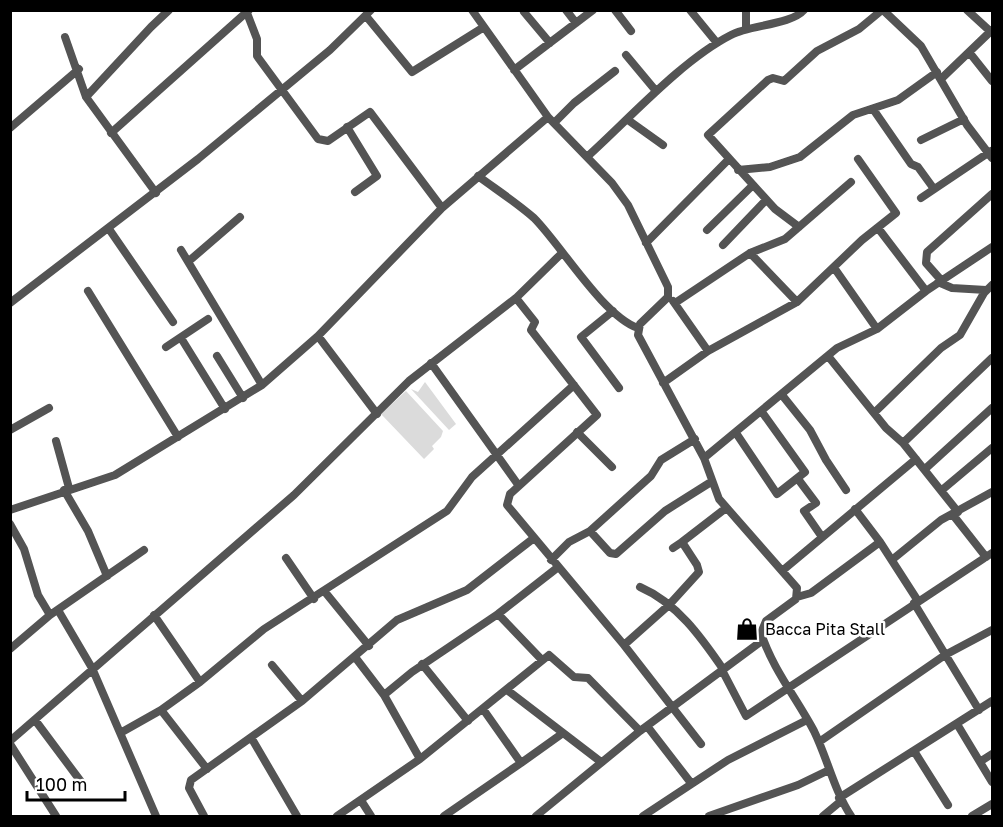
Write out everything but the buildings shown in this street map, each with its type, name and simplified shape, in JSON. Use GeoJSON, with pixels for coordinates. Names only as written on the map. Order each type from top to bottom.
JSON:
{"type":"FeatureCollection","features":[{"type":"Feature","properties":{"kind":"street"},"geometry":{"type":"LineString","coordinates":[[87,98],[169,10]]}},
{"type":"Feature","properties":{"kind":"street"},"geometry":{"type":"LineString","coordinates":[[472,10],[551,120],[588,156],[628,205],[668,287],[668,297],[638,328],[638,335],[695,439],[704,458],[711,482],[726,508],[797,588],[797,597]]}},
{"type":"Feature","properties":{"kind":"street"},"geometry":{"type":"LineString","coordinates":[[566,10],[576,23]]}},
{"type":"Feature","properties":{"kind":"street"},"geometry":{"type":"LineString","coordinates":[[514,70],[593,10]]}},
{"type":"Feature","properties":{"kind":"street"},"geometry":{"type":"LineString","coordinates":[[615,10],[631,31]]}},
{"type":"Feature","properties":{"kind":"street"},"geometry":{"type":"LineString","coordinates":[[690,10],[717,43]]}},
{"type":"Feature","properties":{"kind":"street"},"geometry":{"type":"LineString","coordinates":[[746,10],[746,29]]}},
{"type":"Feature","properties":{"kind":"street"},"geometry":{"type":"LineString","coordinates":[[588,156],[656,91],[717,43],[746,29],[794,17],[804,10]]}},
{"type":"Feature","properties":{"kind":"street"},"geometry":{"type":"LineString","coordinates":[[799,227],[766,200],[708,135],[768,80],[773,78],[784,81],[823,46],[859,29],[883,10],[921,46],[964,119],[991,154],[921,198]]}},
{"type":"Feature","properties":{"kind":"street"},"geometry":{"type":"LineString","coordinates":[[738,170],[770,167],[800,157],[853,115],[898,100],[940,75],[992,31],[968,11]]}},
{"type":"Feature","properties":{"kind":"street"},"geometry":{"type":"LineString","coordinates":[[111,133],[248,12],[258,39],[257,56],[320,141],[328,141],[370,112],[442,208]]}},
{"type":"Feature","properties":{"kind":"street"},"geometry":{"type":"LineString","coordinates":[[524,12],[550,43]]}},
{"type":"Feature","properties":{"kind":"street"},"geometry":{"type":"LineString","coordinates":[[10,303],[156,193],[282,91],[369,13],[412,72],[484,27]]}},
{"type":"Feature","properties":{"kind":"street"},"geometry":{"type":"LineString","coordinates":[[65,37],[79,69],[87,98],[156,193]]}},
{"type":"Feature","properties":{"kind":"street"},"geometry":{"type":"LineString","coordinates":[[969,52],[993,81]]}},
{"type":"Feature","properties":{"kind":"street"},"geometry":{"type":"LineString","coordinates":[[626,55],[656,91]]}},
{"type":"Feature","properties":{"kind":"street"},"geometry":{"type":"LineString","coordinates":[[10,128],[79,69]]}},
{"type":"Feature","properties":{"kind":"street"},"geometry":{"type":"LineString","coordinates":[[10,510],[66,489],[115,475],[262,385],[318,336],[442,208],[478,176],[615,71]]}},
{"type":"Feature","properties":{"kind":"street"},"geometry":{"type":"LineString","coordinates":[[873,109],[911,164],[918,167],[934,189]]}},
{"type":"Feature","properties":{"kind":"street"},"geometry":{"type":"LineString","coordinates":[[921,140],[964,119]]}},
{"type":"Feature","properties":{"kind":"street"},"geometry":{"type":"LineString","coordinates":[[628,120],[663,145]]}},
{"type":"Feature","properties":{"kind":"street"},"geometry":{"type":"LineString","coordinates":[[347,127],[377,176],[355,192]]}},
{"type":"Feature","properties":{"kind":"street"},"geometry":{"type":"LineString","coordinates":[[646,243],[728,159]]}},
{"type":"Feature","properties":{"kind":"street"},"geometry":{"type":"LineString","coordinates":[[663,383],[708,351],[797,302],[896,213],[858,159]]}},
{"type":"Feature","properties":{"kind":"street"},"geometry":{"type":"LineString","coordinates":[[478,176],[533,218],[561,254],[614,311],[624,321],[638,328]]}},
{"type":"Feature","properties":{"kind":"street"},"geometry":{"type":"LineString","coordinates":[[675,303],[750,253],[781,242],[851,182]]}},
{"type":"Feature","properties":{"kind":"street"},"geometry":{"type":"LineString","coordinates":[[707,230],[753,185]]}},
{"type":"Feature","properties":{"kind":"street"},"geometry":{"type":"LineString","coordinates":[[990,288],[952,288],[940,281],[926,263],[927,252],[993,194]]}},
{"type":"Feature","properties":{"kind":"street"},"geometry":{"type":"LineString","coordinates":[[723,245],[766,200]]}},
{"type":"Feature","properties":{"kind":"street"},"geometry":{"type":"LineString","coordinates":[[189,261],[240,218]]}},
{"type":"Feature","properties":{"kind":"street"},"geometry":{"type":"LineString","coordinates":[[878,228],[926,291]]}},
{"type":"Feature","properties":{"kind":"street"},"geometry":{"type":"LineString","coordinates":[[109,229],[173,322]]}},
{"type":"Feature","properties":{"kind":"street"},"geometry":{"type":"LineString","coordinates":[[704,458],[845,343],[877,329],[940,281],[993,247]]}},
{"type":"Feature","properties":{"kind":"street"},"geometry":{"type":"LineString","coordinates":[[181,250],[262,385]]}},
{"type":"Feature","properties":{"kind":"street"},"geometry":{"type":"LineString","coordinates":[[750,253],[797,302]]}},
{"type":"Feature","properties":{"kind":"street"},"geometry":{"type":"LineString","coordinates":[[56,816],[10,742],[92,668],[294,495],[431,363],[455,347],[516,298],[561,254]]}},
{"type":"Feature","properties":{"kind":"street"},"geometry":{"type":"LineString","coordinates":[[835,269],[877,329]]}},
{"type":"Feature","properties":{"kind":"street"},"geometry":{"type":"LineString","coordinates":[[874,412],[941,348],[960,335],[990,288]]}},
{"type":"Feature","properties":{"kind":"street"},"geometry":{"type":"LineString","coordinates":[[88,291],[178,436]]}},
{"type":"Feature","properties":{"kind":"street"},"geometry":{"type":"LineString","coordinates":[[668,297],[675,303],[708,351]]}},
{"type":"Feature","properties":{"kind":"street"},"geometry":{"type":"LineString","coordinates":[[516,298],[535,322],[531,330],[597,415],[508,496],[506,503],[557,568],[624,645],[701,744]]}},
{"type":"Feature","properties":{"kind":"street"},"geometry":{"type":"LineString","coordinates":[[614,311],[581,337],[619,388]]}},
{"type":"Feature","properties":{"kind":"street"},"geometry":{"type":"LineString","coordinates":[[166,347],[208,319]]}},
{"type":"Feature","properties":{"kind":"street"},"geometry":{"type":"LineString","coordinates":[[318,336],[377,414]]}},
{"type":"Feature","properties":{"kind":"street"},"geometry":{"type":"LineString","coordinates":[[181,338],[225,409]]}},
{"type":"Feature","properties":{"kind":"street"},"geometry":{"type":"LineString","coordinates":[[217,356],[243,398]]}},
{"type":"Feature","properties":{"kind":"street"},"geometry":{"type":"LineString","coordinates":[[640,588],[669,605],[697,634],[723,670],[746,716],[989,555],[956,513],[942,490],[903,443],[886,428],[828,356]]}},
{"type":"Feature","properties":{"kind":"street"},"geometry":{"type":"LineString","coordinates":[[903,443],[993,358]]}},
{"type":"Feature","properties":{"kind":"street"},"geometry":{"type":"LineString","coordinates":[[431,363],[519,486]]}},
{"type":"Feature","properties":{"kind":"street"},"geometry":{"type":"LineString","coordinates":[[122,732],[161,710],[200,682],[257,634],[447,512],[464,486],[495,455],[574,385]]}},
{"type":"Feature","properties":{"kind":"street"},"geometry":{"type":"LineString","coordinates":[[782,395],[810,429],[826,460],[846,490]]}},
{"type":"Feature","properties":{"kind":"street"},"geometry":{"type":"LineString","coordinates":[[10,430],[49,408]]}},
{"type":"Feature","properties":{"kind":"street"},"geometry":{"type":"LineString","coordinates":[[925,469],[993,408]]}},
{"type":"Feature","properties":{"kind":"street"},"geometry":{"type":"LineString","coordinates":[[736,433],[777,494],[798,479],[805,472],[762,412]]}},
{"type":"Feature","properties":{"kind":"street"},"geometry":{"type":"LineString","coordinates":[[577,432],[612,467]]}},
{"type":"Feature","properties":{"kind":"street"},"geometry":{"type":"LineString","coordinates":[[551,560],[569,542],[590,531],[651,476],[661,460],[695,439]]}},
{"type":"Feature","properties":{"kind":"street"},"geometry":{"type":"LineString","coordinates":[[57,441],[66,489],[88,531],[107,576]]}},
{"type":"Feature","properties":{"kind":"street"},"geometry":{"type":"LineString","coordinates":[[942,490],[993,448]]}},
{"type":"Feature","properties":{"kind":"street"},"geometry":{"type":"LineString","coordinates":[[782,570],[916,459]]}},
{"type":"Feature","properties":{"kind":"street"},"geometry":{"type":"LineString","coordinates":[[798,479],[816,503],[804,511],[822,537]]}},
{"type":"Feature","properties":{"kind":"street"},"geometry":{"type":"LineString","coordinates":[[590,531],[610,553],[616,554],[665,511],[711,482]]}},
{"type":"Feature","properties":{"kind":"street"},"geometry":{"type":"LineString","coordinates":[[893,559],[933,526],[993,492]]}},
{"type":"Feature","properties":{"kind":"street"},"geometry":{"type":"LineString","coordinates":[[673,548],[726,508]]}},
{"type":"Feature","properties":{"kind":"street"},"geometry":{"type":"LineString","coordinates":[[855,509],[893,559],[894,566],[979,710]]}},
{"type":"Feature","properties":{"kind":"street"},"geometry":{"type":"LineString","coordinates":[[10,524],[24,549],[38,595],[50,615]]}},
{"type":"Feature","properties":{"kind":"street"},"geometry":{"type":"LineString","coordinates":[[204,816],[189,784],[302,701],[405,615],[467,590],[534,538]]}},
{"type":"Feature","properties":{"kind":"street"},"geometry":{"type":"LineString","coordinates":[[624,645],[669,605],[699,572],[698,565],[682,542]]}},
{"type":"Feature","properties":{"kind":"street"},"geometry":{"type":"LineString","coordinates":[[850,816],[840,800],[819,742],[789,689],[761,630],[763,624],[797,597],[811,593],[880,542]]}},
{"type":"Feature","properties":{"kind":"street"},"geometry":{"type":"LineString","coordinates":[[11,647],[50,615],[144,550]]}},
{"type":"Feature","properties":{"kind":"street"},"geometry":{"type":"LineString","coordinates":[[286,558],[314,599]]}},
{"type":"Feature","properties":{"kind":"street"},"geometry":{"type":"LineString","coordinates":[[384,694],[422,664],[498,614],[557,568]]}},
{"type":"Feature","properties":{"kind":"street"},"geometry":{"type":"LineString","coordinates":[[325,592],[369,646]]}},
{"type":"Feature","properties":{"kind":"street"},"geometry":{"type":"LineString","coordinates":[[58,610],[92,668],[122,732],[156,816]]}},
{"type":"Feature","properties":{"kind":"street"},"geometry":{"type":"LineString","coordinates":[[498,614],[543,660]]}},
{"type":"Feature","properties":{"kind":"street"},"geometry":{"type":"LineString","coordinates":[[154,615],[200,682]]}},
{"type":"Feature","properties":{"kind":"street"},"geometry":{"type":"LineString","coordinates":[[819,742],[945,655],[993,630]]}},
{"type":"Feature","properties":{"kind":"street"},"geometry":{"type":"LineString","coordinates":[[536,816],[672,706],[764,640]]}},
{"type":"Feature","properties":{"kind":"street"},"geometry":{"type":"LineString","coordinates":[[337,816],[362,802],[420,759],[549,655],[574,677],[588,678],[644,728],[691,783]]}},
{"type":"Feature","properties":{"kind":"street"},"geometry":{"type":"LineString","coordinates":[[356,657],[384,694],[420,759]]}},
{"type":"Feature","properties":{"kind":"street"},"geometry":{"type":"LineString","coordinates":[[422,664],[468,721]]}},
{"type":"Feature","properties":{"kind":"street"},"geometry":{"type":"LineString","coordinates":[[272,665],[302,701]]}},
{"type":"Feature","properties":{"kind":"street"},"geometry":{"type":"LineString","coordinates":[[507,690],[601,762]]}},
{"type":"Feature","properties":{"kind":"street"},"geometry":{"type":"LineString","coordinates":[[823,816],[840,800],[993,701]]}},
{"type":"Feature","properties":{"kind":"street"},"geometry":{"type":"LineString","coordinates":[[483,709],[521,763]]}},
{"type":"Feature","properties":{"kind":"street"},"geometry":{"type":"LineString","coordinates":[[161,710],[207,769]]}},
{"type":"Feature","properties":{"kind":"street"},"geometry":{"type":"LineString","coordinates":[[35,720],[82,783]]}},
{"type":"Feature","properties":{"kind":"street"},"geometry":{"type":"LineString","coordinates":[[643,816],[741,752],[772,740],[807,720]]}},
{"type":"Feature","properties":{"kind":"street"},"geometry":{"type":"LineString","coordinates":[[957,724],[993,782]]}},
{"type":"Feature","properties":{"kind":"street"},"geometry":{"type":"LineString","coordinates":[[444,816],[563,733]]}},
{"type":"Feature","properties":{"kind":"street"},"geometry":{"type":"LineString","coordinates":[[252,739],[297,816]]}},
{"type":"Feature","properties":{"kind":"street"},"geometry":{"type":"LineString","coordinates":[[914,751],[948,805]]}},
{"type":"Feature","properties":{"kind":"street"},"geometry":{"type":"LineString","coordinates":[[981,761],[993,754]]}},
{"type":"Feature","properties":{"kind":"street"},"geometry":{"type":"LineString","coordinates":[[710,816],[798,785],[829,770]]}},
{"type":"Feature","properties":{"kind":"street"},"geometry":{"type":"LineString","coordinates":[[362,802],[371,816]]}},
{"type":"Feature","properties":{"kind":"street"},"geometry":{"type":"LineString","coordinates":[[972,816],[993,804]]}},
{"type":"Feature","properties":{"kind":"shaded area"},"geometry":{"type":"Polygon","coordinates":[[[425,382],[456,424],[449,430],[411,389],[418,392],[425,382]]]}},
{"type":"Feature","properties":{"kind":"shaded area"},"geometry":{"type":"Polygon","coordinates":[[[406,391],[443,431],[441,437],[432,446],[434,449],[424,459],[381,414],[406,391]]]}},
{"type":"Feature","properties":{"kind":"place","name":"Bacca Pita Stall"},"geometry":{"type":"Point","coordinates":[747,629]}}]}
